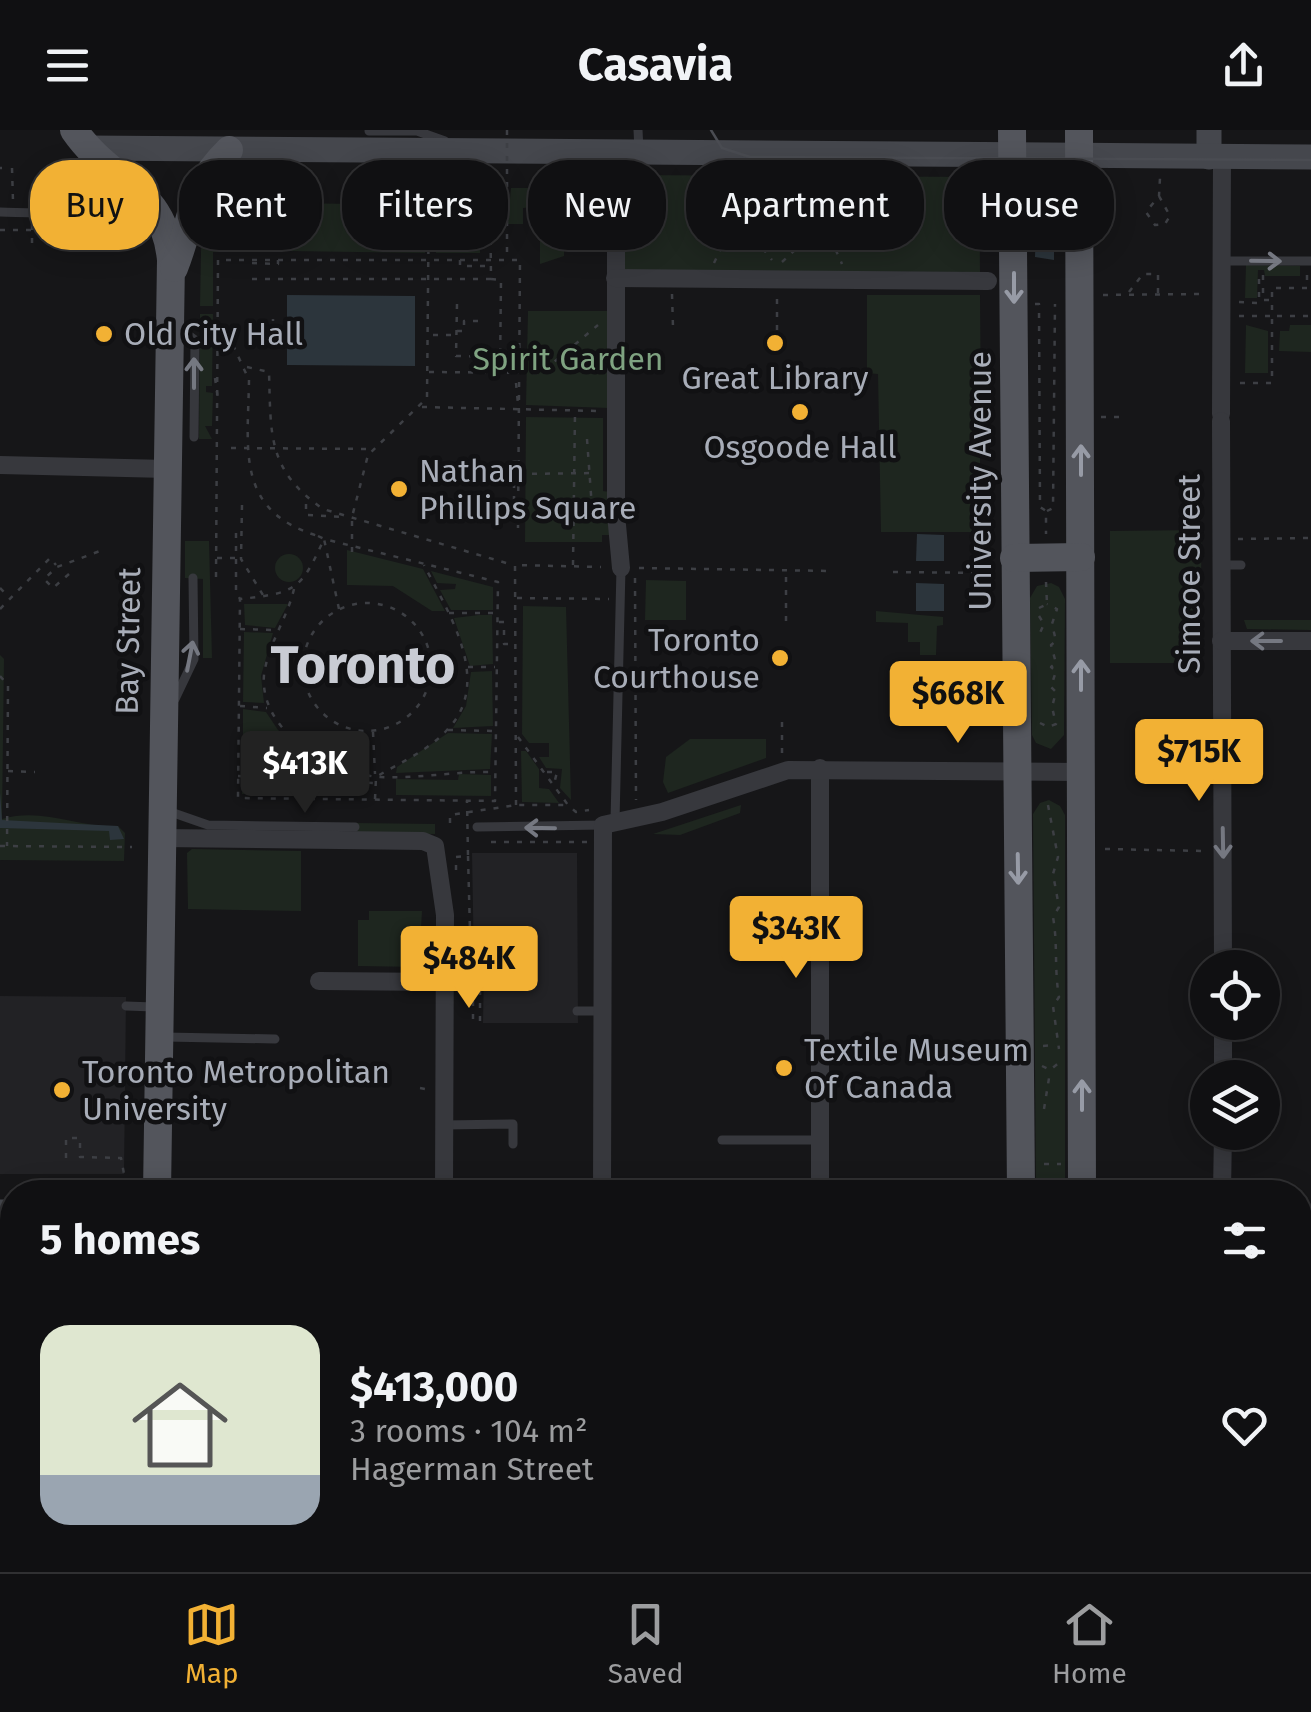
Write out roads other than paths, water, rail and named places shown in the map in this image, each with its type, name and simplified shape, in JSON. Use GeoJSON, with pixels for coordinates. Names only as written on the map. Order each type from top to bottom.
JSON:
{"type":"FeatureCollection","features":[{"type":"Feature","properties":{"kind":"main road","name":"Simcoe Street"},"geometry":{"type":"LineString","coordinates":[[1208,130],[1216,157]]}},
{"type":"Feature","properties":{"kind":"main road"},"geometry":{"type":"LineString","coordinates":[[81,139],[229,150],[471,152],[628,143],[712,152],[1079,143],[1216,157],[1311,157]]}},
{"type":"Feature","properties":{"kind":"main road","name":"Bay Street"},"geometry":{"type":"LineString","coordinates":[[81,139],[97,160]]}},
{"type":"Feature","properties":{"kind":"main road","name":"University Avenue"},"geometry":{"type":"LineString","coordinates":[[1012,143],[1002,566],[1018,771],[1021,1180]]}},
{"type":"Feature","properties":{"kind":"main road"},"geometry":{"type":"LineString","coordinates":[[1079,143],[1082,1180]]}},
{"type":"Feature","properties":{"kind":"main road"},"geometry":{"type":"LineString","coordinates":[[170,279],[190,229],[195,193],[209,170],[229,150]]}},
{"type":"Feature","properties":{"kind":"main road","name":"Bay Street"},"geometry":{"type":"LineString","coordinates":[[157,1180],[170,279],[165,225],[159,212]]}},
{"type":"Feature","properties":{"kind":"main road"},"geometry":{"type":"LineString","coordinates":[[1002,566],[1081,557]]}},
{"type":"Feature","properties":{"kind":"street"},"geometry":{"type":"LineString","coordinates":[[621,568],[615,278],[628,143]]}},
{"type":"Feature","properties":{"kind":"street","name":"Simcoe Street"},"geometry":{"type":"LineString","coordinates":[[1216,157],[1221,260],[1230,298],[1221,417],[1223,950]]}},
{"type":"Feature","properties":{"kind":"street"},"geometry":{"type":"LineString","coordinates":[[615,278],[988,281]]}},
{"type":"Feature","properties":{"kind":"street"},"geometry":{"type":"LineString","coordinates":[[0,465],[167,469]]}},
{"type":"Feature","properties":{"kind":"street"},"geometry":{"type":"LineString","coordinates":[[1220,641],[1311,641]]}},
{"type":"Feature","properties":{"kind":"street"},"geometry":{"type":"LineString","coordinates":[[602,1180],[608,823],[662,812],[774,772],[820,768],[1082,772]]}},
{"type":"Feature","properties":{"kind":"street"},"geometry":{"type":"LineString","coordinates":[[820,768],[820,1180]]}},
{"type":"Feature","properties":{"kind":"street"},"geometry":{"type":"LineString","coordinates":[[160,838],[423,841],[434,846],[444,914],[444,1180]]}},
{"type":"Feature","properties":{"kind":"street"},"geometry":{"type":"LineString","coordinates":[[320,981],[445,982]]}},
{"type":"Feature","properties":{"kind":"street"},"geometry":{"type":"LineString","coordinates":[[1222,1180],[1223,1150]]}},
{"type":"Feature","properties":{"kind":"lane"},"geometry":{"type":"LineString","coordinates":[[368,131],[417,131],[471,152]]}},
{"type":"Feature","properties":{"kind":"lane"},"geometry":{"type":"LineString","coordinates":[[0,212],[30,212]]}},
{"type":"Feature","properties":{"kind":"lane"},"geometry":{"type":"LineString","coordinates":[[1221,260],[1311,262]]}},
{"type":"Feature","properties":{"kind":"lane"},"geometry":{"type":"LineString","coordinates":[[169,321],[195,340],[194,437]]}},
{"type":"Feature","properties":{"kind":"lane"},"geometry":{"type":"LineString","coordinates":[[1221,557],[1241,565]]}},
{"type":"Feature","properties":{"kind":"lane"},"geometry":{"type":"LineString","coordinates":[[477,827],[608,823],[621,568]]}},
{"type":"Feature","properties":{"kind":"lane"},"geometry":{"type":"LineString","coordinates":[[161,728],[194,658],[193,578]]}},
{"type":"Feature","properties":{"kind":"lane"},"geometry":{"type":"LineString","coordinates":[[160,808],[200,824],[355,827]]}},
{"type":"Feature","properties":{"kind":"lane"},"geometry":{"type":"LineString","coordinates":[[126,1006],[157,1007]]}},
{"type":"Feature","properties":{"kind":"lane"},"geometry":{"type":"LineString","coordinates":[[578,1012],[602,1011]]}},
{"type":"Feature","properties":{"kind":"lane"},"geometry":{"type":"LineString","coordinates":[[157,1037],[275,1039]]}},
{"type":"Feature","properties":{"kind":"lane"},"geometry":{"type":"LineString","coordinates":[[444,1126],[512,1124],[512,1144]]}},
{"type":"Feature","properties":{"kind":"lane"},"geometry":{"type":"LineString","coordinates":[[722,1140],[820,1140]]}},
{"type":"Feature","properties":{"kind":"tram line"},"geometry":{"type":"LineString","coordinates":[[711,130],[722,148],[750,157],[1311,160]]}},
{"type":"Feature","properties":{"kind":"place","name":"Old City Hall"},"geometry":{"type":"Point","coordinates":[104,334]}},
{"type":"Feature","properties":{"kind":"place","name":"Great Library"},"geometry":{"type":"Point","coordinates":[775,343]}},
{"type":"Feature","properties":{"kind":"place","name":"Osgoode Hall"},"geometry":{"type":"Point","coordinates":[800,412]}},
{"type":"Feature","properties":{"kind":"place","name":"Nathan Phillips Square"},"geometry":{"type":"Point","coordinates":[399,489]}},
{"type":"Feature","properties":{"kind":"place","name":"Toronto Courthouse"},"geometry":{"type":"Point","coordinates":[780,658]}},
{"type":"Feature","properties":{"kind":"place","name":"Textile Museum Of Canada"},"geometry":{"type":"Point","coordinates":[784,1068]}},
{"type":"Feature","properties":{"kind":"place","name":"Toronto Metropolitan University"},"geometry":{"type":"Point","coordinates":[62,1090]}},
{"type":"Feature","properties":{"kind":"district","name":"Toronto"},"geometry":{"type":"Point","coordinates":[363,665]}},
{"type":"Feature","properties":{"kind":"park label","name":"Spirit Garden"},"geometry":{"type":"Point","coordinates":[568,359]}}]}
